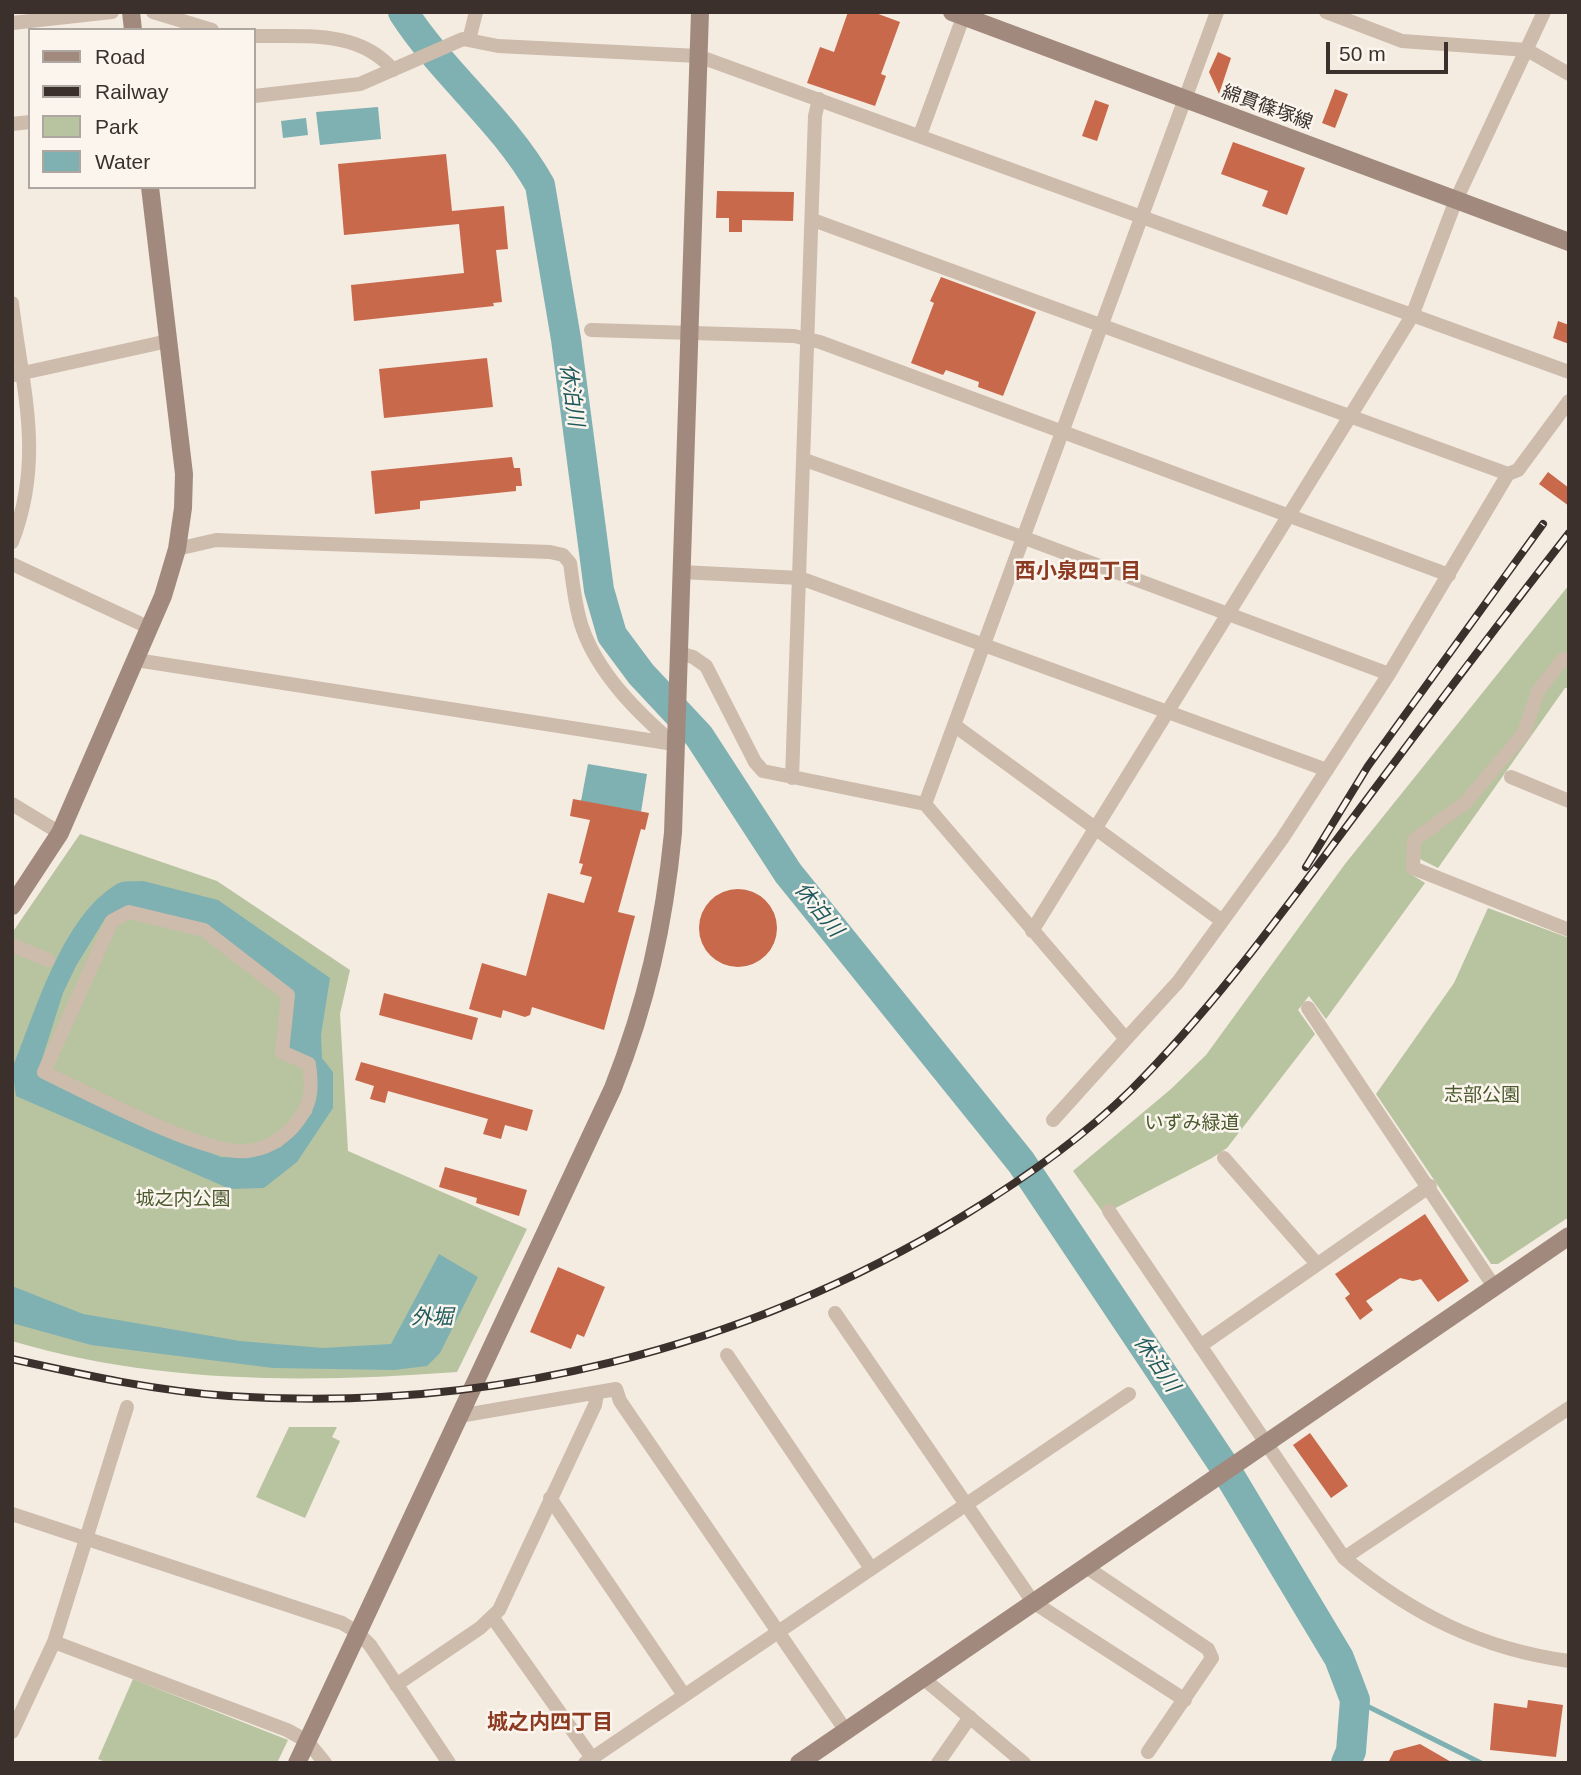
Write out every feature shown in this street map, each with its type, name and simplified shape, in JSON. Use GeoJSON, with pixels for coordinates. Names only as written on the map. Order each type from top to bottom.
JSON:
{"type":"FeatureCollection","features":[{"type":"Feature","properties":{"kind":"street"},"geometry":{"type":"LineString","coordinates":[[12,23],[112,12]]}},
{"type":"Feature","properties":{"kind":"street"},"geometry":{"type":"LineString","coordinates":[[153,12],[205,28]]}},
{"type":"Feature","properties":{"kind":"street"},"geometry":{"type":"LineString","coordinates":[[463,40],[476,12]]}},
{"type":"Feature","properties":{"kind":"street"},"geometry":{"type":"LineString","coordinates":[[297,1763],[602,1112],[636,1029],[664,916],[673,833],[700,12]]}},
{"type":"Feature","properties":{"kind":"street"},"geometry":{"type":"LineString","coordinates":[[925,804],[1217,12]]}},
{"type":"Feature","properties":{"kind":"street"},"geometry":{"type":"LineString","coordinates":[[1326,12],[1402,41],[1527,50],[1569,74]]}},
{"type":"Feature","properties":{"kind":"street"},"geometry":{"type":"LineString","coordinates":[[1032,931],[1412,316],[1456,200],[1544,12]]}},
{"type":"Feature","properties":{"kind":"street"},"geometry":{"type":"LineString","coordinates":[[920,135],[960,14]]}},
{"type":"Feature","properties":{"kind":"street","name":"綿貫篠塚線"},"geometry":{"type":"LineString","coordinates":[[960,14],[1569,242]]}},
{"type":"Feature","properties":{"kind":"street"},"geometry":{"type":"LineString","coordinates":[[256,36],[342,39],[376,54],[393,70]]}},
{"type":"Feature","properties":{"kind":"street"},"geometry":{"type":"LineString","coordinates":[[256,96],[360,84],[463,40],[498,46],[698,56],[1569,372]]}},
{"type":"Feature","properties":{"kind":"street"},"geometry":{"type":"LineString","coordinates":[[792,778],[815,116],[820,99]]}},
{"type":"Feature","properties":{"kind":"street"},"geometry":{"type":"LineString","coordinates":[[12,906],[60,833],[150,628],[177,549],[184,474],[150,189]]}},
{"type":"Feature","properties":{"kind":"street"},"geometry":{"type":"LineString","coordinates":[[813,220],[1508,474]]}},
{"type":"Feature","properties":{"kind":"street"},"geometry":{"type":"LineString","coordinates":[[12,303],[16,374],[32,428],[30,479],[12,541]]}},
{"type":"Feature","properties":{"kind":"street"},"geometry":{"type":"LineString","coordinates":[[591,330],[808,338],[1289,513],[1449,575]]}},
{"type":"Feature","properties":{"kind":"street"},"geometry":{"type":"LineString","coordinates":[[16,374],[168,341]]}},
{"type":"Feature","properties":{"kind":"street"},"geometry":{"type":"LineString","coordinates":[[1053,1120],[1178,982],[1282,839],[1389,674],[1508,474],[1518,470],[1569,401]]}},
{"type":"Feature","properties":{"kind":"street"},"geometry":{"type":"LineString","coordinates":[[805,460],[1230,613],[1389,674]]}},
{"type":"Feature","properties":{"kind":"street"},"geometry":{"type":"LineString","coordinates":[[177,549],[216,540],[550,552],[563,555],[569,563],[581,624],[592,652],[647,719],[676,736]]}},
{"type":"Feature","properties":{"kind":"street"},"geometry":{"type":"LineString","coordinates":[[12,564],[150,628]]}},
{"type":"Feature","properties":{"kind":"street"},"geometry":{"type":"LineString","coordinates":[[681,572],[800,578],[1327,770]]}},
{"type":"Feature","properties":{"kind":"street"},"geometry":{"type":"LineString","coordinates":[[679,653],[693,657],[706,666],[755,762],[763,771],[925,804],[1126,1039]]}},
{"type":"Feature","properties":{"kind":"street"},"geometry":{"type":"LineString","coordinates":[[1569,660],[1563,659],[1538,691],[1524,733],[1465,803],[1414,840],[1413,868],[1569,930]]}},
{"type":"Feature","properties":{"kind":"street"},"geometry":{"type":"LineString","coordinates":[[136,660],[676,736]]}},
{"type":"Feature","properties":{"kind":"street"},"geometry":{"type":"LineString","coordinates":[[954,725],[1221,920]]}},
{"type":"Feature","properties":{"kind":"street"},"geometry":{"type":"LineString","coordinates":[[1511,778],[1569,801]]}},
{"type":"Feature","properties":{"kind":"street"},"geometry":{"type":"LineString","coordinates":[[12,804],[60,833]]}},
{"type":"Feature","properties":{"kind":"street"},"geometry":{"type":"LineString","coordinates":[[129,912],[204,930],[288,995],[282,1052],[309,1064],[308,1110],[274,1144],[245,1152],[221,1149],[125,1112],[44,1072],[85,978],[112,921],[129,912]]}},
{"type":"Feature","properties":{"kind":"street"},"geometry":{"type":"LineString","coordinates":[[12,945],[48,960]]}},
{"type":"Feature","properties":{"kind":"street"},"geometry":{"type":"LineString","coordinates":[[1308,1007],[1430,1186],[1493,1285]]}},
{"type":"Feature","properties":{"kind":"street"},"geometry":{"type":"LineString","coordinates":[[1224,1158],[1317,1264]]}},
{"type":"Feature","properties":{"kind":"street"},"geometry":{"type":"LineString","coordinates":[[1199,1346],[1430,1186]]}},
{"type":"Feature","properties":{"kind":"street"},"geometry":{"type":"LineString","coordinates":[[1109,1211],[1344,1558],[1373,1582],[1462,1634],[1500,1648],[1569,1661]]}},
{"type":"Feature","properties":{"kind":"street"},"geometry":{"type":"LineString","coordinates":[[799,1763],[1493,1285],[1569,1236]]}},
{"type":"Feature","properties":{"kind":"street"},"geometry":{"type":"LineString","coordinates":[[835,1313],[1032,1602],[1185,1700]]}},
{"type":"Feature","properties":{"kind":"street"},"geometry":{"type":"LineString","coordinates":[[727,1354],[870,1567]]}},
{"type":"Feature","properties":{"kind":"street"},"geometry":{"type":"LineString","coordinates":[[459,1416],[616,1389],[620,1401],[846,1731]]}},
{"type":"Feature","properties":{"kind":"street"},"geometry":{"type":"LineString","coordinates":[[396,1685],[493,1618],[595,1405],[597,1393]]}},
{"type":"Feature","properties":{"kind":"street"},"geometry":{"type":"LineString","coordinates":[[493,1618],[589,1760],[778,1633],[870,1567],[1129,1394]]}},
{"type":"Feature","properties":{"kind":"street"},"geometry":{"type":"LineString","coordinates":[[13,1730],[54,1642],[88,1540],[88,1528],[127,1407]]}},
{"type":"Feature","properties":{"kind":"street"},"geometry":{"type":"LineString","coordinates":[[1344,1558],[1569,1408]]}},
{"type":"Feature","properties":{"kind":"street"},"geometry":{"type":"LineString","coordinates":[[550,1498],[684,1695]]}},
{"type":"Feature","properties":{"kind":"street"},"geometry":{"type":"LineString","coordinates":[[12,1514],[342,1623],[357,1632],[449,1763]]}},
{"type":"Feature","properties":{"kind":"street"},"geometry":{"type":"LineString","coordinates":[[1086,1567],[1208,1649],[1212,1658],[1210,1665],[1148,1752]]}},
{"type":"Feature","properties":{"kind":"street"},"geometry":{"type":"LineString","coordinates":[[54,1642],[287,1730],[307,1741],[325,1763]]}},
{"type":"Feature","properties":{"kind":"street"},"geometry":{"type":"LineString","coordinates":[[924,1679],[1024,1763]]}},
{"type":"Feature","properties":{"kind":"street"},"geometry":{"type":"LineString","coordinates":[[938,1763],[970,1717]]}},
{"type":"Feature","properties":{"kind":"green space","name":"いずみ緑道"},"geometry":{"type":"Polygon","coordinates":[[[1569,585],[1569,688],[1565,688],[1438,868],[1420,859],[1409,873],[1425,883],[1326,1019],[1309,996],[1298,1010],[1315,1034],[1227,1148],[1104,1214],[1073,1171],[1171,1089],[1206,1055],[1345,864],[1569,585]]]}},
{"type":"Feature","properties":{"kind":"green space","name":"城之内公園"},"geometry":{"type":"Polygon","coordinates":[[[80,834],[217,881],[350,970],[340,1014],[348,1151],[527,1229],[457,1372],[345,1378],[233,1377],[122,1366],[12,1341],[12,933],[80,834]]]}},
{"type":"Feature","properties":{"kind":"green space","name":"志部公園"},"geometry":{"type":"Polygon","coordinates":[[[1488,908],[1569,938],[1569,1217],[1498,1264],[1491,1264],[1376,1094],[1454,983],[1488,908]]]}},
{"type":"Feature","properties":{"kind":"green space"},"geometry":{"type":"Polygon","coordinates":[[[289,1427],[337,1427],[332,1437],[340,1441],[305,1518],[256,1497],[289,1427]]]}},
{"type":"Feature","properties":{"kind":"green space"},"geometry":{"type":"Polygon","coordinates":[[[133,1679],[288,1740],[277,1763],[108,1763],[98,1759],[133,1679]]]}},
{"type":"Feature","properties":{"kind":"water"},"geometry":{"type":"Polygon","coordinates":[[[378,107],[381,139],[320,145],[316,112],[378,107]]]}},
{"type":"Feature","properties":{"kind":"water"},"geometry":{"type":"Polygon","coordinates":[[[306,118],[308,135],[283,138],[281,121],[306,118]]]}},
{"type":"Feature","properties":{"kind":"water"},"geometry":{"type":"Polygon","coordinates":[[[588,764],[647,774],[641,812],[581,801],[588,764]]]}},
{"type":"Feature","properties":{"kind":"water"},"geometry":{"type":"Polygon","coordinates":[[[143,881],[218,900],[330,978],[321,1035],[322,1058],[333,1072],[333,1108],[297,1162],[264,1188],[230,1189],[16,1096],[12,1069],[41,994],[66,942],[98,899],[117,884],[143,881]],[[126,906],[106,917],[63,993],[37,1075],[122,1117],[221,1157],[248,1158],[281,1147],[312,1113],[317,1075],[314,1060],[286,1049],[292,993],[208,925],[126,906]]]}},
{"type":"Feature","properties":{"kind":"water","name":"外堀"},"geometry":{"type":"Polygon","coordinates":[[[439,1254],[478,1277],[440,1353],[427,1366],[394,1370],[273,1368],[91,1345],[12,1323],[12,1286],[83,1314],[240,1341],[323,1348],[391,1344],[439,1254]]]}},
{"type":"Feature","properties":{"kind":"building"},"geometry":{"type":"Polygon","coordinates":[[[848,12],[873,12],[900,22],[881,74],[886,76],[875,106],[807,83],[820,47],[834,52],[848,12]]]}},
{"type":"Feature","properties":{"kind":"building"},"geometry":{"type":"Polygon","coordinates":[[[1218,52],[1231,58],[1219,94],[1209,72],[1218,52]]]}},
{"type":"Feature","properties":{"kind":"building"},"geometry":{"type":"Polygon","coordinates":[[[1335,89],[1348,94],[1335,128],[1322,123],[1335,89]]]}},
{"type":"Feature","properties":{"kind":"building"},"geometry":{"type":"Polygon","coordinates":[[[1095,100],[1109,105],[1097,141],[1082,136],[1095,100]]]}},
{"type":"Feature","properties":{"kind":"building"},"geometry":{"type":"Polygon","coordinates":[[[1233,142],[1305,168],[1287,215],[1262,206],[1268,191],[1221,174],[1233,142]]]}},
{"type":"Feature","properties":{"kind":"building"},"geometry":{"type":"Polygon","coordinates":[[[446,154],[452,211],[504,206],[508,249],[496,250],[502,302],[493,303],[494,306],[354,321],[351,285],[464,273],[459,224],[344,235],[338,164],[446,154]]]}},
{"type":"Feature","properties":{"kind":"building"},"geometry":{"type":"Polygon","coordinates":[[[717,191],[794,192],[793,221],[742,220],[742,232],[729,232],[729,218],[716,218],[717,191]]]}},
{"type":"Feature","properties":{"kind":"building"},"geometry":{"type":"Polygon","coordinates":[[[941,277],[1036,312],[1003,396],[978,387],[979,382],[946,370],[943,375],[911,363],[934,303],[930,301],[941,277]]]}},
{"type":"Feature","properties":{"kind":"building"},"geometry":{"type":"Polygon","coordinates":[[[1558,321],[1569,325],[1569,344],[1553,338],[1558,321]]]}},
{"type":"Feature","properties":{"kind":"building"},"geometry":{"type":"Polygon","coordinates":[[[487,358],[493,407],[384,418],[379,369],[487,358]]]}},
{"type":"Feature","properties":{"kind":"building"},"geometry":{"type":"Polygon","coordinates":[[[512,457],[514,468],[520,468],[522,486],[516,486],[516,491],[420,501],[420,509],[375,514],[371,471],[512,457]]]}},
{"type":"Feature","properties":{"kind":"building"},"geometry":{"type":"Polygon","coordinates":[[[1548,472],[1569,488],[1569,506],[1539,484],[1548,472]]]}},
{"type":"Feature","properties":{"kind":"building"},"geometry":{"type":"Polygon","coordinates":[[[573,799],[649,813],[645,830],[641,829],[618,912],[635,916],[604,1030],[532,1007],[530,1015],[525,1017],[503,1010],[501,1018],[469,1009],[482,963],[526,976],[548,893],[584,903],[592,877],[580,874],[583,864],[579,863],[590,820],[570,816],[573,799]]]}},
{"type":"Feature","properties":{"kind":"building"},"geometry":{"type":"Polygon","coordinates":[[[730,889],[746,889],[760,895],[771,906],[777,920],[777,936],[771,950],[760,961],[746,967],[730,967],[716,961],[705,950],[699,936],[699,920],[705,906],[716,895],[730,889]]]}},
{"type":"Feature","properties":{"kind":"building"},"geometry":{"type":"Polygon","coordinates":[[[384,993],[478,1018],[472,1040],[379,1015],[384,993]]]}},
{"type":"Feature","properties":{"kind":"building"},"geometry":{"type":"Polygon","coordinates":[[[361,1062],[533,1110],[527,1131],[505,1125],[501,1139],[483,1134],[488,1119],[388,1091],[385,1103],[370,1099],[374,1086],[355,1080],[361,1062]]]}},
{"type":"Feature","properties":{"kind":"building"},"geometry":{"type":"Polygon","coordinates":[[[445,1167],[527,1190],[519,1216],[476,1203],[477,1198],[439,1187],[445,1167]]]}},
{"type":"Feature","properties":{"kind":"building"},"geometry":{"type":"Polygon","coordinates":[[[1425,1214],[1469,1281],[1438,1302],[1421,1279],[1413,1281],[1400,1278],[1366,1301],[1373,1310],[1360,1320],[1345,1298],[1350,1294],[1335,1274],[1425,1214]]]}},
{"type":"Feature","properties":{"kind":"building"},"geometry":{"type":"Polygon","coordinates":[[[558,1267],[605,1287],[584,1337],[577,1334],[571,1349],[530,1332],[558,1267]]]}},
{"type":"Feature","properties":{"kind":"building"},"geometry":{"type":"Polygon","coordinates":[[[1310,1433],[1348,1486],[1331,1498],[1293,1445],[1310,1433]]]}},
{"type":"Feature","properties":{"kind":"building"},"geometry":{"type":"Polygon","coordinates":[[[1528,1700],[1563,1705],[1556,1757],[1490,1750],[1494,1703],[1527,1708],[1528,1700]]]}},
{"type":"Feature","properties":{"kind":"building"},"geometry":{"type":"Polygon","coordinates":[[[1420,1744],[1453,1763],[1388,1763],[1394,1751],[1420,1744]]]}},
{"type":"Feature","properties":{"kind":"waterway","name":"休泊川"},"geometry":{"type":"LineString","coordinates":[[403,12],[436,56],[509,140],[540,185],[566,339],[599,590],[612,635],[641,674],[699,736],[788,873],[1021,1162],[1222,1463],[1339,1658],[1355,1700],[1351,1751],[1346,1763]]}},
{"type":"Feature","properties":{"kind":"waterway"},"geometry":{"type":"LineString","coordinates":[[1355,1700],[1481,1763]]}},
{"type":"Feature","properties":{"kind":"railway"},"geometry":{"type":"LineString","coordinates":[[1306,867],[1368,766],[1543,524]]}},
{"type":"Feature","properties":{"kind":"railway"},"geometry":{"type":"LineString","coordinates":[[12,1359],[202,1394],[325,1399],[421,1394],[516,1382],[610,1363],[702,1336],[792,1303],[879,1263],[963,1216],[1050,1158],[1112,1108],[1159,1061],[1264,936],[1569,533]]}},
{"type":"Feature","properties":{"kind":"district","name":"西小泉四丁目"},"geometry":{"type":"Point","coordinates":[1078,572]}},
{"type":"Feature","properties":{"kind":"district","name":"城之内四丁目"},"geometry":{"type":"Point","coordinates":[550,1723]}}]}
